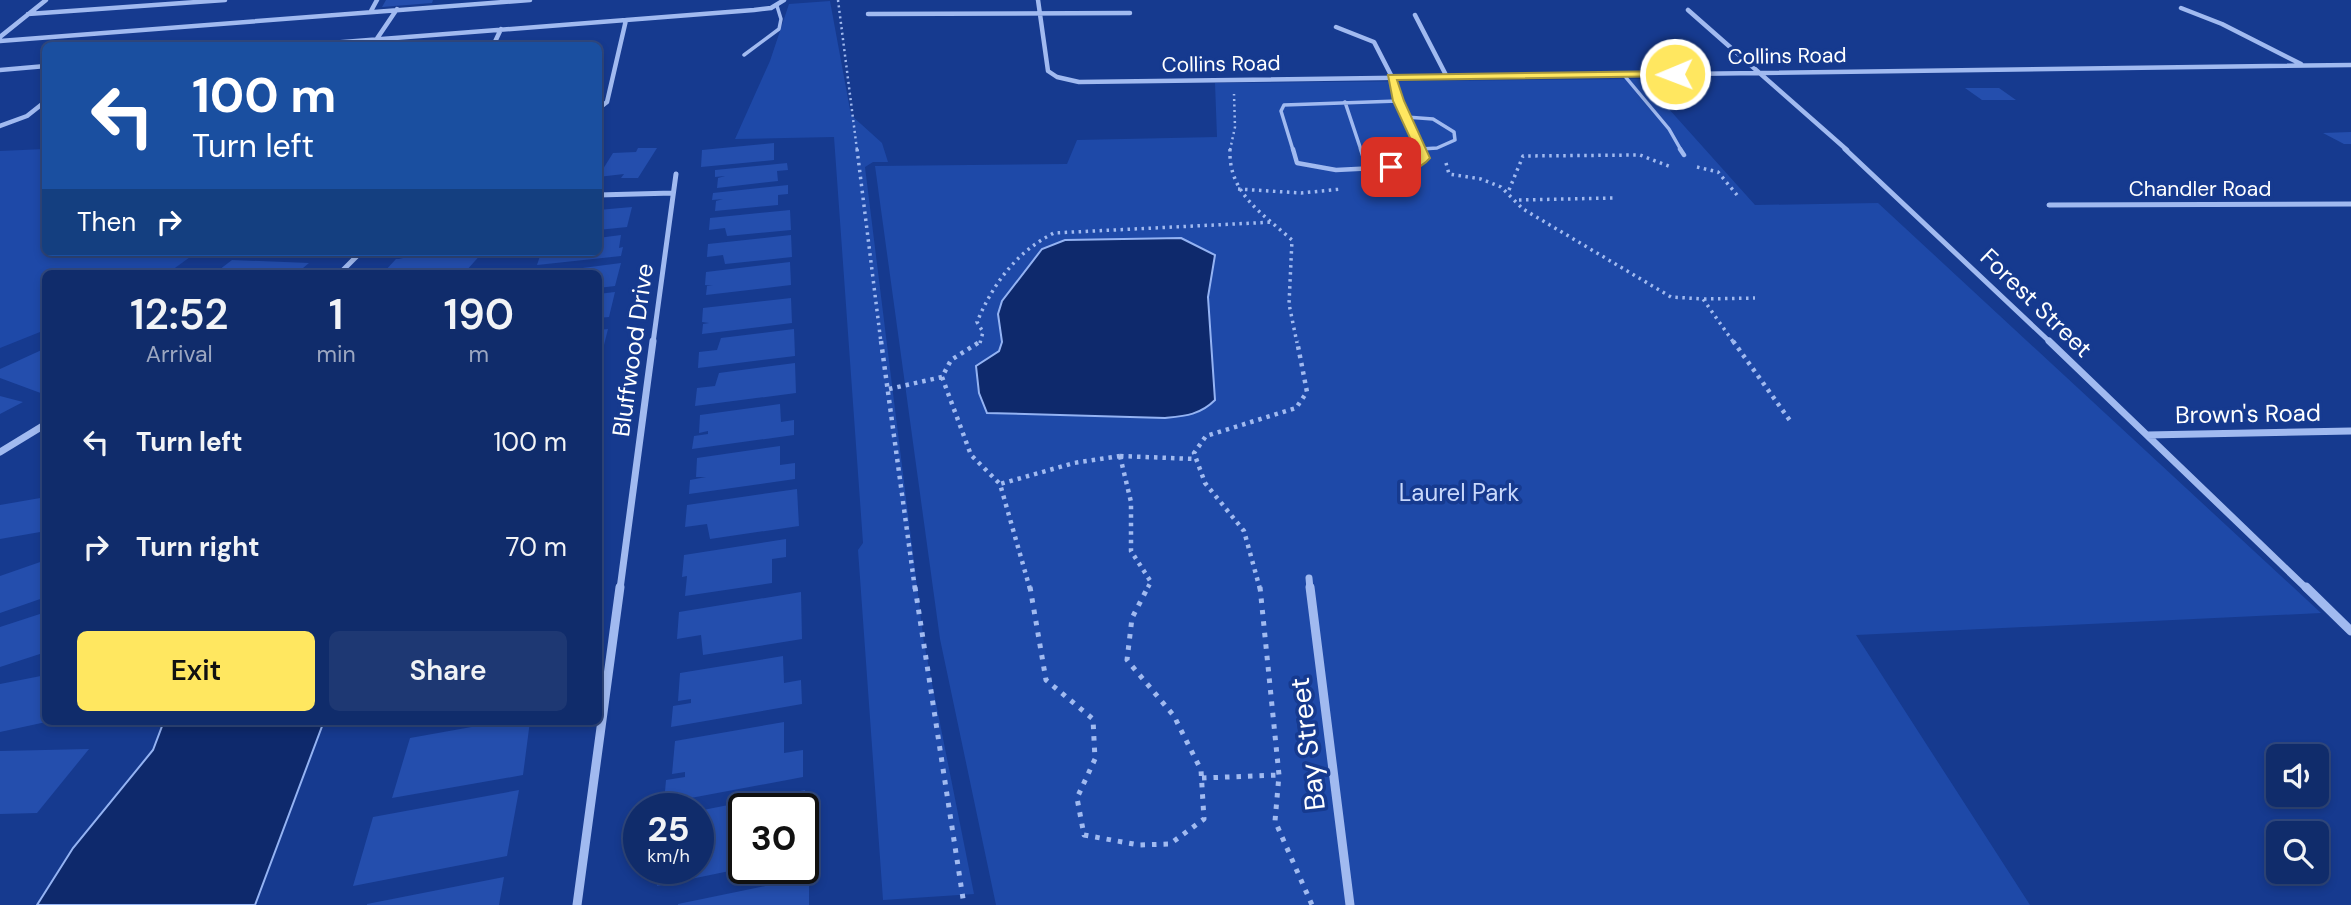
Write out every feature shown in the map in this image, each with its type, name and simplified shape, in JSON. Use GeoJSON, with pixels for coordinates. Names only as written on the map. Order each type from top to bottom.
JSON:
{"type":"FeatureCollection","features":[{"type":"Feature","properties":{"kind":"street"},"geometry":{"type":"LineString","coordinates":[[0,39],[46,0]]}},
{"type":"Feature","properties":{"kind":"street"},"geometry":{"type":"LineString","coordinates":[[29,14],[225,0]]}},
{"type":"Feature","properties":{"kind":"street"},"geometry":{"type":"LineString","coordinates":[[371,11],[377,0]]}},
{"type":"Feature","properties":{"kind":"street"},"geometry":{"type":"LineString","coordinates":[[434,7],[438,0]]}},
{"type":"Feature","properties":{"kind":"street"},"geometry":{"type":"LineString","coordinates":[[0,39],[530,0]]}},
{"type":"Feature","properties":{"kind":"street"},"geometry":{"type":"LineString","coordinates":[[341,42],[777,6],[785,0]]}},
{"type":"Feature","properties":{"kind":"street"},"geometry":{"type":"LineString","coordinates":[[1038,0],[1041,13]]}},
{"type":"Feature","properties":{"kind":"street"},"geometry":{"type":"LineString","coordinates":[[2181,8],[2222,24],[2305,66]]}},
{"type":"Feature","properties":{"kind":"street"},"geometry":{"type":"LineString","coordinates":[[375,42],[397,9]]}},
{"type":"Feature","properties":{"kind":"street","name":"Forest Street"},"geometry":{"type":"LineString","coordinates":[[1688,10],[1757,72],[1784,92],[1948,244],[2351,631]]}},
{"type":"Feature","properties":{"kind":"street","name":"Collins Road"},"geometry":{"type":"LineString","coordinates":[[1041,13],[1046,68],[1057,78],[1087,82],[2351,65]]}},
{"type":"Feature","properties":{"kind":"street"},"geometry":{"type":"LineString","coordinates":[[868,14],[1130,13]]}},
{"type":"Feature","properties":{"kind":"street"},"geometry":{"type":"LineString","coordinates":[[1415,15],[1447,77]]}},
{"type":"Feature","properties":{"kind":"street"},"geometry":{"type":"LineString","coordinates":[[602,106],[607,102],[626,20]]}},
{"type":"Feature","properties":{"kind":"street"},"geometry":{"type":"LineString","coordinates":[[1336,27],[1374,42],[1392,78]]}},
{"type":"Feature","properties":{"kind":"street"},"geometry":{"type":"LineString","coordinates":[[495,42],[501,29]]}},
{"type":"Feature","properties":{"kind":"street"},"geometry":{"type":"LineString","coordinates":[[0,70],[42,66]]}},
{"type":"Feature","properties":{"kind":"street"},"geometry":{"type":"LineString","coordinates":[[0,126],[27,116],[42,105]]}},
{"type":"Feature","properties":{"kind":"street","name":"Bluffwood Drive"},"geometry":{"type":"LineString","coordinates":[[602,720],[676,174]]}},
{"type":"Feature","properties":{"kind":"street"},"geometry":{"type":"LineString","coordinates":[[602,195],[673,193]]}},
{"type":"Feature","properties":{"kind":"street","name":"Chandler Road"},"geometry":{"type":"LineString","coordinates":[[2049,205],[2351,204]]}},
{"type":"Feature","properties":{"kind":"street"},"geometry":{"type":"LineString","coordinates":[[343,270],[358,256]]}},
{"type":"Feature","properties":{"kind":"street"},"geometry":{"type":"LineString","coordinates":[[0,452],[42,426]]}},
{"type":"Feature","properties":{"kind":"street","name":"Brown's Road"},"geometry":{"type":"LineString","coordinates":[[2147,435],[2351,431]]}},
{"type":"Feature","properties":{"kind":"street","name":"Bay Street"},"geometry":{"type":"LineString","coordinates":[[1309,578],[1350,905]]}},
{"type":"Feature","properties":{"kind":"street","name":"Bluffwood Drive"},"geometry":{"type":"LineString","coordinates":[[577,905],[601,725]]}},
{"type":"Feature","properties":{"kind":"lane"},"geometry":{"type":"LineString","coordinates":[[744,55],[779,29],[781,19],[777,6]]}},
{"type":"Feature","properties":{"kind":"lane"},"geometry":{"type":"LineString","coordinates":[[1623,74],[1669,128],[1684,155]]}},
{"type":"Feature","properties":{"kind":"lane"},"geometry":{"type":"LineString","coordinates":[[1392,78],[1398,101],[1425,158],[1416,166],[1367,168],[1304,168],[1297,163],[1281,111],[1284,105],[1398,101]]}},
{"type":"Feature","properties":{"kind":"lane"},"geometry":{"type":"LineString","coordinates":[[1345,102],[1367,168]]}},
{"type":"Feature","properties":{"kind":"lane"},"geometry":{"type":"LineString","coordinates":[[1406,117],[1433,119],[1454,132],[1455,140],[1446,145],[1421,149]]}},
{"type":"Feature","properties":{"kind":"path"},"geometry":{"type":"LineString","coordinates":[[838,0],[904,520],[964,905]]}},
{"type":"Feature","properties":{"kind":"path"},"geometry":{"type":"LineString","coordinates":[[1233,80],[1235,127],[1230,138],[1229,166],[1241,195],[1275,222],[1292,240],[1289,304],[1307,393],[1296,408],[1206,436],[1194,453],[1199,477],[1236,519],[1251,550],[1259,580],[1279,775],[1275,821],[1312,905]]}},
{"type":"Feature","properties":{"kind":"path"},"geometry":{"type":"LineString","coordinates":[[1509,190],[1522,156],[1640,155],[1671,167],[1683,167]]}},
{"type":"Feature","properties":{"kind":"path"},"geometry":{"type":"LineString","coordinates":[[1425,158],[1446,162],[1449,174],[1468,176],[1509,190],[1524,209],[1569,239],[1671,297],[1755,298]]}},
{"type":"Feature","properties":{"kind":"path"},"geometry":{"type":"LineString","coordinates":[[1695,167],[1718,172],[1737,195]]}},
{"type":"Feature","properties":{"kind":"path"},"geometry":{"type":"LineString","coordinates":[[1518,200],[1613,198]]}},
{"type":"Feature","properties":{"kind":"path"},"geometry":{"type":"LineString","coordinates":[[1120,456],[1131,502],[1131,551],[1151,583],[1132,618],[1127,660],[1174,716],[1201,769],[1204,819],[1170,844],[1139,845],[1084,835],[1077,798],[1095,759],[1093,719],[1046,680],[1037,613],[1021,555],[1003,512],[1000,484],[971,455],[942,377],[944,368],[957,356],[980,343],[983,332],[977,322],[982,308],[1010,266],[1038,240],[1054,233],[1275,222]]}},
{"type":"Feature","properties":{"kind":"path"},"geometry":{"type":"LineString","coordinates":[[1703,299],[1791,422]]}},
{"type":"Feature","properties":{"kind":"path"},"geometry":{"type":"LineString","coordinates":[[889,389],[942,377]]}},
{"type":"Feature","properties":{"kind":"path"},"geometry":{"type":"LineString","coordinates":[[1000,484],[1057,463],[1120,456],[1195,459]]}},
{"type":"Feature","properties":{"kind":"path"},"geometry":{"type":"LineString","coordinates":[[1202,778],[1279,775]]}},
{"type":"Feature","properties":{"kind":"green space"},"geometry":{"type":"Polygon","coordinates":[[[830,1],[851,115],[882,143],[888,162],[873,162],[865,167],[924,643],[974,894],[883,900],[858,550],[863,543],[834,137],[735,139],[770,61],[789,4],[830,1]]]}},
{"type":"Feature","properties":{"kind":"green space","name":"Laurel Park"},"geometry":{"type":"Polygon","coordinates":[[[1642,79],[1755,205],[1878,203],[2321,613],[1856,635],[2030,905],[996,905],[940,639],[875,166],[1067,164],[1077,140],[1217,137],[1215,83],[1642,79]]]}},
{"type":"Feature","properties":{"kind":"green space"},"geometry":{"type":"Polygon","coordinates":[[[42,149],[42,256],[191,256],[172,270],[42,270],[42,331],[0,348],[0,151],[42,149]]]}},
{"type":"Feature","properties":{"kind":"shaded area"},"geometry":{"type":"Polygon","coordinates":[[[1181,238],[1215,255],[1208,297],[1215,400],[1198,412],[1165,418],[987,413],[979,393],[976,366],[999,351],[1002,342],[998,314],[1002,301],[1042,249],[1065,240],[1181,238]]]}},
{"type":"Feature","properties":{"kind":"shaded area"},"geometry":{"type":"Polygon","coordinates":[[[162,725],[322,725],[255,905],[37,905],[73,848],[153,750],[162,725]]]}},
{"type":"Feature","properties":{"kind":"building"},"geometry":{"type":"Polygon","coordinates":[[[386,0],[433,0],[432,3],[382,7],[386,0]]]}},
{"type":"Feature","properties":{"kind":"building"},"geometry":{"type":"Polygon","coordinates":[[[1965,88],[1999,88],[2016,100],[1982,100],[1965,88]]]}},
{"type":"Feature","properties":{"kind":"building"},"geometry":{"type":"Polygon","coordinates":[[[2351,132],[2351,144],[2344,144],[2323,133],[2351,132]]]}},
{"type":"Feature","properties":{"kind":"building"},"geometry":{"type":"Polygon","coordinates":[[[774,143],[774,160],[701,167],[702,150],[774,143]]]}},
{"type":"Feature","properties":{"kind":"building"},"geometry":{"type":"Polygon","coordinates":[[[638,148],[657,148],[638,178],[621,178],[624,174],[602,177],[602,171],[613,153],[636,152],[638,148]]]}},
{"type":"Feature","properties":{"kind":"building"},"geometry":{"type":"Polygon","coordinates":[[[787,163],[788,170],[777,171],[778,181],[717,188],[718,178],[725,176],[715,177],[715,170],[787,163]]]}},
{"type":"Feature","properties":{"kind":"building"},"geometry":{"type":"Polygon","coordinates":[[[788,185],[788,194],[778,195],[778,205],[715,211],[716,201],[723,199],[712,200],[713,193],[788,185]]]}},
{"type":"Feature","properties":{"kind":"building"},"geometry":{"type":"Polygon","coordinates":[[[632,207],[627,227],[602,230],[602,210],[632,207]]]}},
{"type":"Feature","properties":{"kind":"building"},"geometry":{"type":"Polygon","coordinates":[[[790,210],[791,230],[727,236],[725,228],[709,230],[710,218],[790,210]]]}},
{"type":"Feature","properties":{"kind":"building"},"geometry":{"type":"Polygon","coordinates":[[[621,235],[621,256],[537,265],[540,256],[602,256],[602,237],[621,235]]]}},
{"type":"Feature","properties":{"kind":"building"},"geometry":{"type":"Polygon","coordinates":[[[791,235],[792,257],[725,264],[723,255],[707,257],[708,244],[791,235]]]}},
{"type":"Feature","properties":{"kind":"building"},"geometry":{"type":"Polygon","coordinates":[[[479,256],[467,270],[386,270],[396,259],[403,259],[399,258],[479,256]]]}},
{"type":"Feature","properties":{"kind":"building"},"geometry":{"type":"Polygon","coordinates":[[[232,260],[309,263],[301,270],[219,270],[232,260]]]}},
{"type":"Feature","properties":{"kind":"building"},"geometry":{"type":"Polygon","coordinates":[[[790,262],[791,285],[706,295],[707,286],[713,286],[705,285],[706,272],[790,262]]]}},
{"type":"Feature","properties":{"kind":"building"},"geometry":{"type":"Polygon","coordinates":[[[621,263],[615,286],[602,288],[602,270],[567,270],[621,263]]]}},
{"type":"Feature","properties":{"kind":"building"},"geometry":{"type":"Polygon","coordinates":[[[615,292],[609,317],[602,318],[602,294],[615,292]]]}},
{"type":"Feature","properties":{"kind":"building"},"geometry":{"type":"Polygon","coordinates":[[[791,298],[792,323],[702,334],[703,324],[709,323],[702,322],[703,308],[791,298]]]}},
{"type":"Feature","properties":{"kind":"building"},"geometry":{"type":"Polygon","coordinates":[[[608,329],[602,353],[602,330],[608,329]]]}},
{"type":"Feature","properties":{"kind":"building"},"geometry":{"type":"Polygon","coordinates":[[[794,329],[795,356],[698,368],[699,352],[717,350],[721,338],[794,329]]]}},
{"type":"Feature","properties":{"kind":"building"},"geometry":{"type":"Polygon","coordinates":[[[42,350],[42,394],[0,378],[0,369],[42,350]]]}},
{"type":"Feature","properties":{"kind":"building"},"geometry":{"type":"Polygon","coordinates":[[[795,363],[796,393],[695,406],[697,388],[715,386],[719,373],[795,363]]]}},
{"type":"Feature","properties":{"kind":"building"},"geometry":{"type":"Polygon","coordinates":[[[0,396],[23,402],[0,414],[0,396]]]}},
{"type":"Feature","properties":{"kind":"building"},"geometry":{"type":"Polygon","coordinates":[[[780,404],[781,422],[794,420],[794,435],[692,449],[694,436],[708,434],[708,431],[699,433],[700,415],[780,404]]]}},
{"type":"Feature","properties":{"kind":"building"},"geometry":{"type":"Polygon","coordinates":[[[780,446],[780,465],[795,463],[795,479],[689,494],[690,480],[706,477],[696,477],[697,458],[780,446]]]}},
{"type":"Feature","properties":{"kind":"building"},"geometry":{"type":"Polygon","coordinates":[[[797,489],[799,526],[710,539],[707,524],[685,527],[687,505],[797,489]]]}},
{"type":"Feature","properties":{"kind":"building"},"geometry":{"type":"Polygon","coordinates":[[[42,498],[42,532],[0,539],[0,505],[42,498]]]}},
{"type":"Feature","properties":{"kind":"building"},"geometry":{"type":"Polygon","coordinates":[[[786,539],[786,557],[772,559],[772,583],[685,596],[687,576],[682,577],[684,555],[786,539]]]}},
{"type":"Feature","properties":{"kind":"building"},"geometry":{"type":"Polygon","coordinates":[[[42,561],[42,598],[0,613],[0,576],[42,561]]]}},
{"type":"Feature","properties":{"kind":"building"},"geometry":{"type":"Polygon","coordinates":[[[801,592],[802,639],[703,655],[701,635],[677,639],[679,612],[801,592]]]}},
{"type":"Feature","properties":{"kind":"building"},"geometry":{"type":"Polygon","coordinates":[[[42,613],[42,653],[0,667],[0,627],[42,613]]]}},
{"type":"Feature","properties":{"kind":"building"},"geometry":{"type":"Polygon","coordinates":[[[783,656],[784,683],[801,680],[802,704],[671,727],[673,706],[691,703],[691,699],[678,701],[680,673],[783,656]]]}},
{"type":"Feature","properties":{"kind":"building"},"geometry":{"type":"Polygon","coordinates":[[[42,676],[42,723],[0,732],[0,684],[42,676]]]}},
{"type":"Feature","properties":{"kind":"building"},"geometry":{"type":"Polygon","coordinates":[[[784,722],[784,753],[803,750],[803,777],[714,794],[665,793],[666,780],[685,777],[685,772],[672,774],[675,741],[784,722]]]}},
{"type":"Feature","properties":{"kind":"building"},"geometry":{"type":"Polygon","coordinates":[[[483,725],[529,725],[523,775],[392,798],[410,738],[483,725]]]}},
{"type":"Feature","properties":{"kind":"building"},"geometry":{"type":"Polygon","coordinates":[[[89,749],[37,813],[0,814],[0,751],[89,749]]]}},
{"type":"Feature","properties":{"kind":"building"},"geometry":{"type":"Polygon","coordinates":[[[519,790],[507,856],[353,886],[373,817],[519,790]]]}},
{"type":"Feature","properties":{"kind":"building"},"geometry":{"type":"Polygon","coordinates":[[[728,805],[728,871],[714,874],[714,808],[728,805]]]}},
{"type":"Feature","properties":{"kind":"building"},"geometry":{"type":"Polygon","coordinates":[[[504,877],[499,905],[367,905],[367,904],[504,877]]]}},
{"type":"Feature","properties":{"kind":"building"},"geometry":{"type":"Polygon","coordinates":[[[775,884],[809,884],[809,905],[678,904],[775,884]]]}},
{"type":"Feature","properties":{"kind":"route"},"geometry":{"type":"LineString","coordinates":[[1391,167],[1416,166],[1425,158],[1398,101],[1392,78],[1675,74]]}}]}
